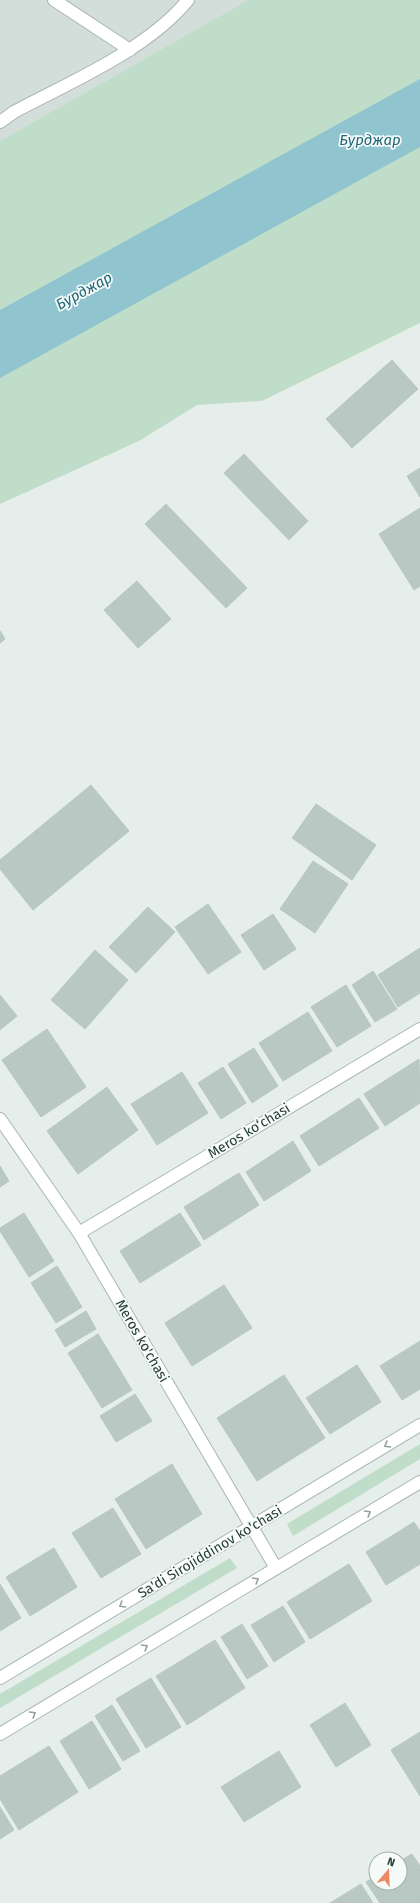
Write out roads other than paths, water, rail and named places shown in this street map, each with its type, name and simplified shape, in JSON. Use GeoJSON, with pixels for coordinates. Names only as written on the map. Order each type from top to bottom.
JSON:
{"type":"FeatureCollection","features":[{"type":"Feature","properties":{"kind":"street"},"geometry":{"type":"LineString","coordinates":[[54,0],[130,50]]}},
{"type":"Feature","properties":{"kind":"street"},"geometry":{"type":"LineString","coordinates":[[0,122],[14,112],[130,50],[173,17],[188,0]]}},
{"type":"Feature","properties":{"kind":"street","name":"Meros ko‘chasi"},"geometry":{"type":"LineString","coordinates":[[79,1233],[420,1029]]}},
{"type":"Feature","properties":{"kind":"street","name":"Meros ko'chasi"},"geometry":{"type":"LineString","coordinates":[[0,1119],[79,1233],[276,1568]]}},
{"type":"Feature","properties":{"kind":"street","name":"Sa'di Sirojiddinov ko'chasi"},"geometry":{"type":"LineString","coordinates":[[0,1678],[420,1425]]}},
{"type":"Feature","properties":{"kind":"street"},"geometry":{"type":"LineString","coordinates":[[0,1734],[420,1482]]}},
{"type":"Feature","properties":{"kind":"water","name":"Бурджар"},"geometry":{"type":"Polygon","coordinates":[[[420,79],[420,147],[0,378],[0,310],[420,79]]]}}]}
